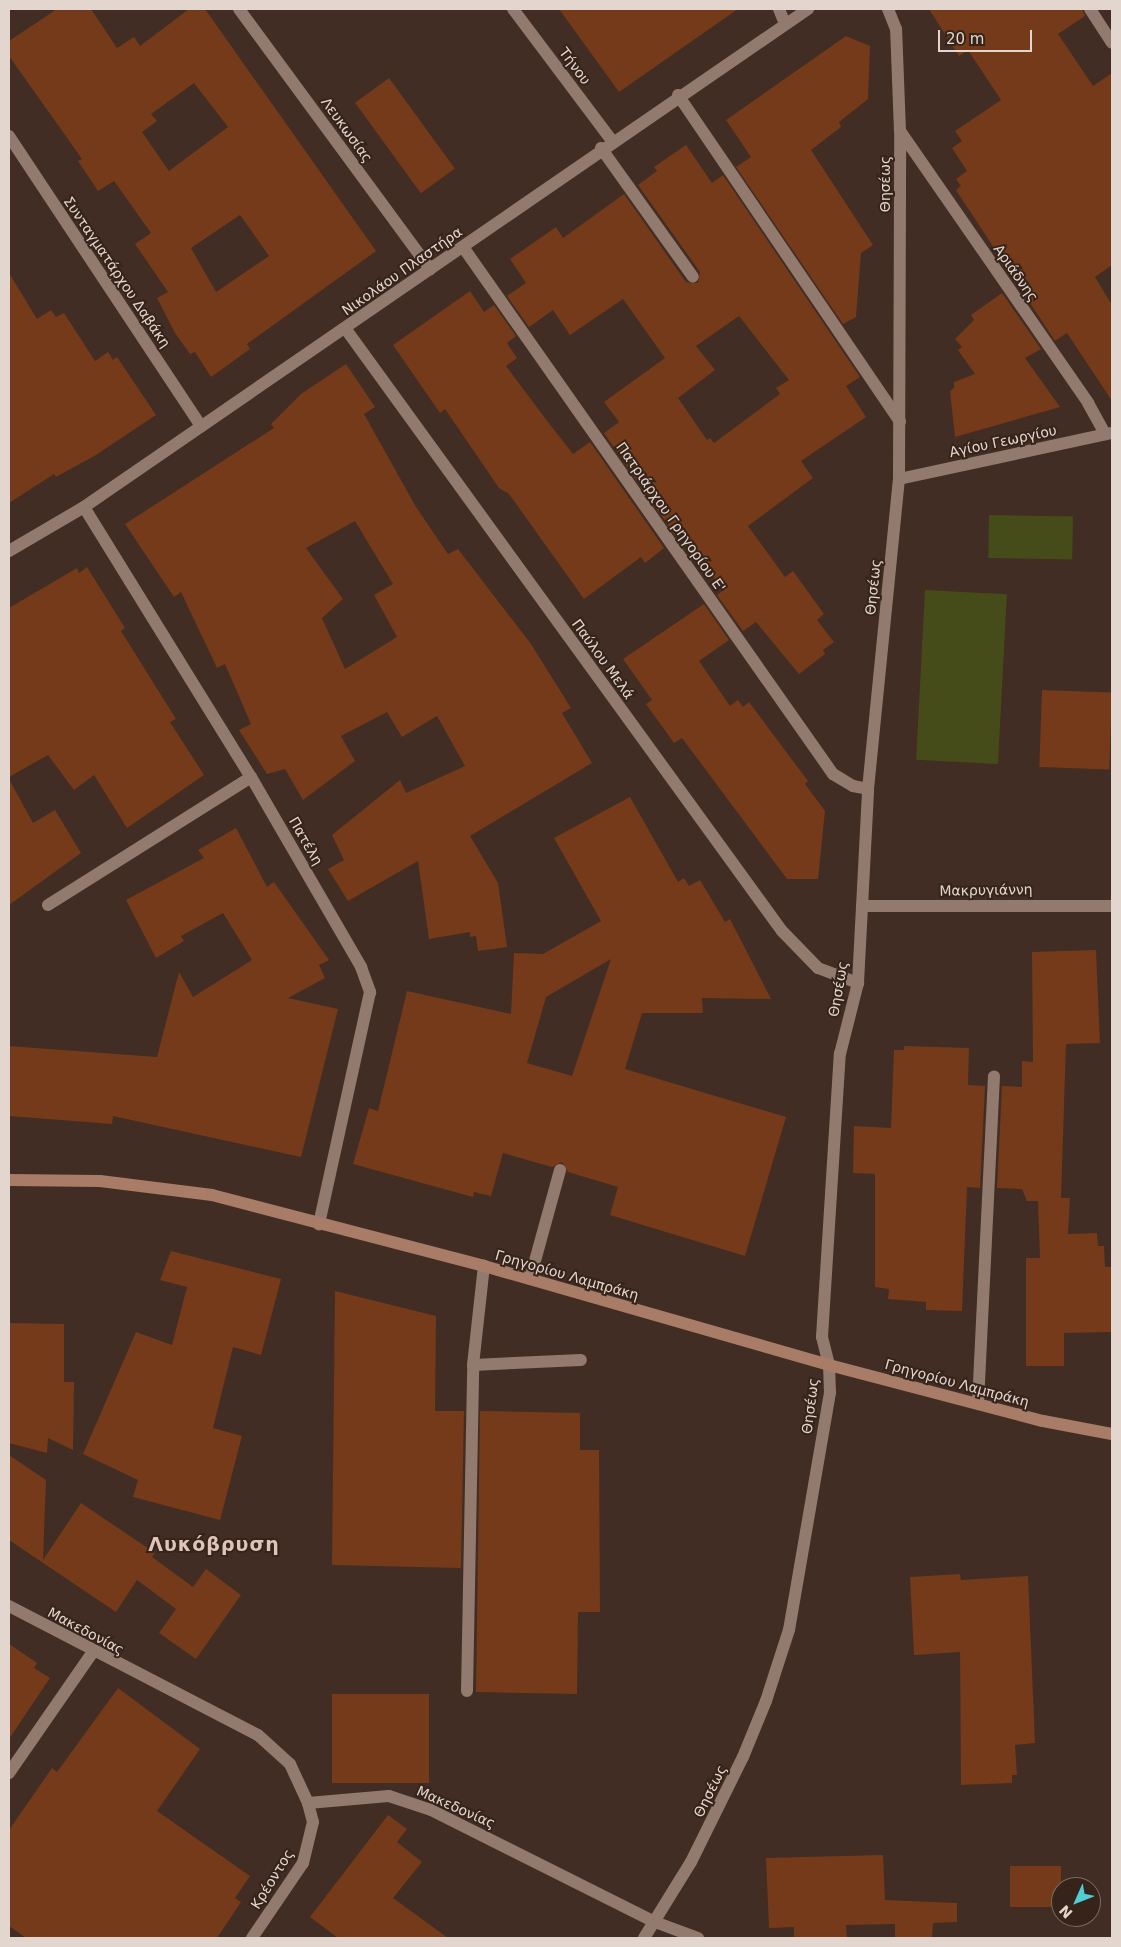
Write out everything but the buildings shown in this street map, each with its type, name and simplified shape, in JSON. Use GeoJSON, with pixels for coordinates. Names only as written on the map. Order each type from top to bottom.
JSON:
{"type":"FeatureCollection","features":[{"type":"Feature","properties":{"kind":"main road","name":"Γρηγορίου Λαμπράκη"},"geometry":{"type":"LineString","coordinates":[[9,1180],[155,1186],[212,1195],[484,1266],[829,1365],[978,1403],[1112,1434]]}},
{"type":"Feature","properties":{"kind":"street","name":"Λευκωσίας"},"geometry":{"type":"LineString","coordinates":[[240,9],[430,269]]}},
{"type":"Feature","properties":{"kind":"street","name":"Τήνου"},"geometry":{"type":"LineString","coordinates":[[513,9],[607,145],[693,277]]}},
{"type":"Feature","properties":{"kind":"street"},"geometry":{"type":"LineString","coordinates":[[779,9],[785,24]]}},
{"type":"Feature","properties":{"kind":"street","name":"Νικολάου Πλαστήρα"},"geometry":{"type":"LineString","coordinates":[[9,551],[84,507],[463,247],[678,95],[808,9]]}},
{"type":"Feature","properties":{"kind":"street","name":"Θησέως"},"geometry":{"type":"LineString","coordinates":[[644,1938],[691,1862],[743,1757],[789,1630],[830,1393],[829,1365],[822,1337],[840,1054],[858,983],[868,789],[899,479],[900,131],[896,29],[888,9]]}},
{"type":"Feature","properties":{"kind":"street"},"geometry":{"type":"LineString","coordinates":[[1090,9],[1112,43]]}},
{"type":"Feature","properties":{"kind":"street"},"geometry":{"type":"LineString","coordinates":[[678,95],[900,422]]}},
{"type":"Feature","properties":{"kind":"street","name":"Αριάδνης"},"geometry":{"type":"LineString","coordinates":[[900,131],[1109,434]]}},
{"type":"Feature","properties":{"kind":"street","name":"Συνταγματάρχου Δαβάκη"},"geometry":{"type":"LineString","coordinates":[[9,136],[201,426]]}},
{"type":"Feature","properties":{"kind":"street","name":"Πατριάρχου Γρηγορίου Ε'"},"geometry":{"type":"LineString","coordinates":[[463,247],[833,774],[853,786],[868,789]]}},
{"type":"Feature","properties":{"kind":"street","name":"Παύλου Μελά"},"geometry":{"type":"LineString","coordinates":[[345,328],[782,931],[818,968],[858,983]]}},
{"type":"Feature","properties":{"kind":"street","name":"Αγίου Γεωργίου"},"geometry":{"type":"LineString","coordinates":[[899,479],[1109,434]]}},
{"type":"Feature","properties":{"kind":"street","name":"Πατέλη"},"geometry":{"type":"LineString","coordinates":[[84,507],[251,777],[361,967],[370,992],[319,1224]]}},
{"type":"Feature","properties":{"kind":"street"},"geometry":{"type":"LineString","coordinates":[[48,905],[251,777]]}},
{"type":"Feature","properties":{"kind":"street","name":"Μακρυγιάννη"},"geometry":{"type":"LineString","coordinates":[[862,906],[1111,905]]}},
{"type":"Feature","properties":{"kind":"street"},"geometry":{"type":"LineString","coordinates":[[978,1403],[994,1076]]}},
{"type":"Feature","properties":{"kind":"street"},"geometry":{"type":"LineString","coordinates":[[530,1279],[560,1170]]}},
{"type":"Feature","properties":{"kind":"street"},"geometry":{"type":"LineString","coordinates":[[467,1691],[473,1365],[484,1266]]}},
{"type":"Feature","properties":{"kind":"street"},"geometry":{"type":"LineString","coordinates":[[473,1365],[581,1360]]}},
{"type":"Feature","properties":{"kind":"street","name":"Μακεδονίας"},"geometry":{"type":"LineString","coordinates":[[9,1606],[92,1653],[258,1735],[290,1764],[308,1803],[389,1796],[431,1810],[655,1922],[698,1938]]}},
{"type":"Feature","properties":{"kind":"street"},"geometry":{"type":"LineString","coordinates":[[9,1773],[92,1653]]}},
{"type":"Feature","properties":{"kind":"street","name":"Κρέοντος"},"geometry":{"type":"LineString","coordinates":[[252,1938],[303,1862],[313,1822],[308,1803]]}},
{"type":"Feature","properties":{"kind":"green space"},"geometry":{"type":"Polygon","coordinates":[[[989,515],[1073,516],[1072,559],[988,558],[989,515]]]}},
{"type":"Feature","properties":{"kind":"green space"},"geometry":{"type":"Polygon","coordinates":[[[925,590],[1007,594],[998,764],[916,760],[925,590]]]}},
{"type":"Feature","properties":{"kind":"district","name":"Λυκόβρυση"},"geometry":{"type":"Point","coordinates":[214,1545]}}]}
